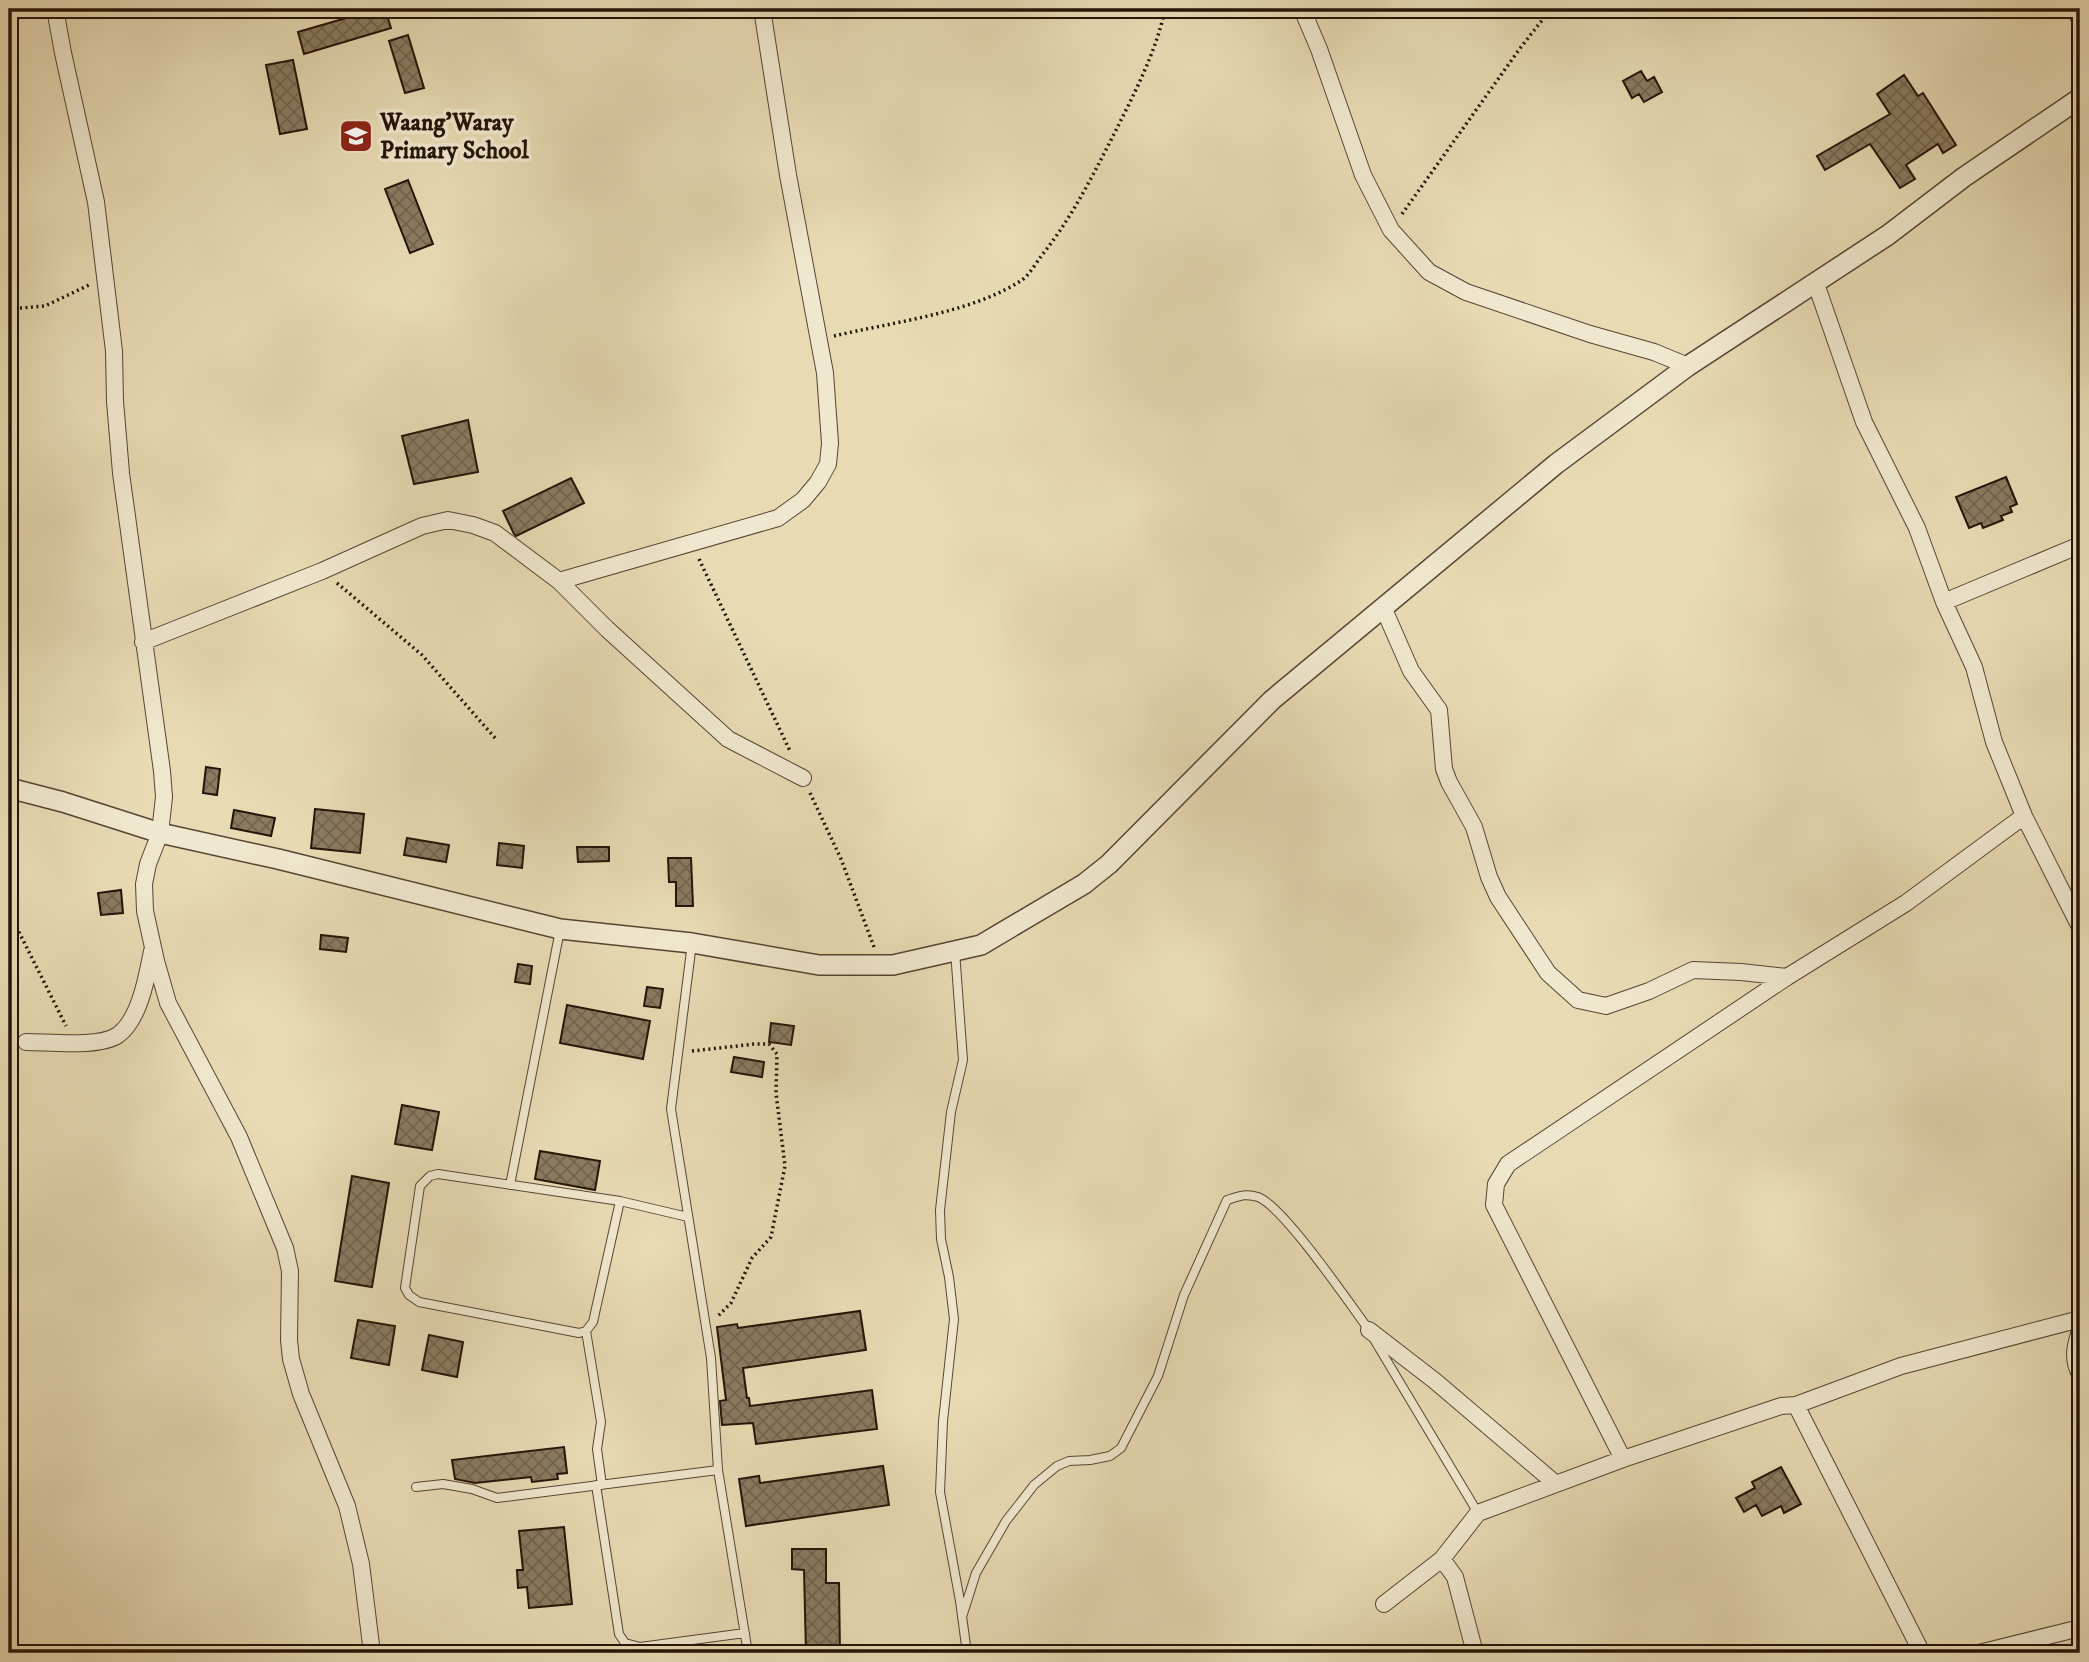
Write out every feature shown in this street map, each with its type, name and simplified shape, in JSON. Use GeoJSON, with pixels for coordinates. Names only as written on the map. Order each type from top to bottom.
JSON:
{"type":"FeatureCollection","features":[{"type":"Feature","properties":{"kind":"street"},"geometry":{"type":"LineString","coordinates":[[55,9],[96,202],[114,351],[121,473],[162,771],[164,797],[160,834],[148,864],[144,884],[145,911],[168,1003],[239,1137],[285,1248],[290,1271],[291,1359],[302,1394],[347,1506],[361,1564],[372,1653]]}},
{"type":"Feature","properties":{"kind":"street"},"geometry":{"type":"LineString","coordinates":[[559,581],[778,518],[803,500],[828,464],[830,443],[825,373],[788,175],[762,9]]}},
{"type":"Feature","properties":{"kind":"street"},"geometry":{"type":"LineString","coordinates":[[1302,9],[1319,49],[1363,175],[1391,230],[1429,272],[1466,292],[1590,334],[1654,352],[1688,366]]}},
{"type":"Feature","properties":{"kind":"street"},"geometry":{"type":"LineString","coordinates":[[2074,9],[2080,19]]}},
{"type":"Feature","properties":{"kind":"street"},"geometry":{"type":"LineString","coordinates":[[9,788],[63,802],[160,834],[278,859],[560,929],[692,943],[819,965],[893,965],[981,945],[1084,884],[1109,864],[1272,700],[1556,464],[1688,366],[1888,235],[1964,177],[2080,98]]}},
{"type":"Feature","properties":{"kind":"street"},"geometry":{"type":"LineString","coordinates":[[1816,284],[1864,422],[1917,528],[1944,602],[1974,667],[1994,742],[2024,816],[2080,927]]}},
{"type":"Feature","properties":{"kind":"street"},"geometry":{"type":"LineString","coordinates":[[144,642],[322,571],[422,526],[448,520],[495,533],[559,581],[727,739],[803,778]]}},
{"type":"Feature","properties":{"kind":"street"},"geometry":{"type":"LineString","coordinates":[[1944,602],[2080,545]]}},
{"type":"Feature","properties":{"kind":"street"},"geometry":{"type":"LineString","coordinates":[[1383,607],[1411,671],[1439,710],[1444,769],[1474,827],[1494,887],[1548,973],[1578,1000],[1606,1006],[1649,991],[1693,970],[1787,977]]}},
{"type":"Feature","properties":{"kind":"street"},"geometry":{"type":"LineString","coordinates":[[1623,1459],[1494,1205],[1496,1184],[1508,1164],[1787,977],[1906,903],[2024,816]]}},
{"type":"Feature","properties":{"kind":"street"},"geometry":{"type":"LineString","coordinates":[[26,1042],[99,1042],[117,1035],[130,1022],[143,993],[153,948]]}},
{"type":"Feature","properties":{"kind":"street"},"geometry":{"type":"LineString","coordinates":[[1384,1604],[1442,1559],[1478,1513],[1623,1459],[1781,1406],[1796,1405],[1900,1366],[2080,1319]]}},
{"type":"Feature","properties":{"kind":"street"},"geometry":{"type":"LineString","coordinates":[[1369,1330],[1435,1381],[1556,1484]]}},
{"type":"Feature","properties":{"kind":"street"},"geometry":{"type":"LineString","coordinates":[[2080,1331],[2074,1349],[2076,1367],[2080,1374]]}},
{"type":"Feature","properties":{"kind":"street"},"geometry":{"type":"LineString","coordinates":[[1796,1405],[1922,1653]]}},
{"type":"Feature","properties":{"kind":"street"},"geometry":{"type":"LineString","coordinates":[[1442,1559],[1455,1577],[1475,1653]]}},
{"type":"Feature","properties":{"kind":"street"},"geometry":{"type":"LineString","coordinates":[[1979,1653],[2024,1648],[2080,1628]]}},
{"type":"Feature","properties":{"kind":"lane"},"geometry":{"type":"LineString","coordinates":[[510,1185],[560,929]]}},
{"type":"Feature","properties":{"kind":"lane"},"geometry":{"type":"LineString","coordinates":[[692,943],[671,1109],[711,1358],[718,1470],[748,1653]]}},
{"type":"Feature","properties":{"kind":"lane"},"geometry":{"type":"LineString","coordinates":[[955,951],[963,1060],[951,1112],[940,1210],[941,1239],[954,1319],[943,1421],[940,1492],[967,1653]]}},
{"type":"Feature","properties":{"kind":"lane"},"geometry":{"type":"LineString","coordinates":[[620,1201],[593,1322],[586,1331],[579,1333],[419,1302],[409,1295],[405,1288],[419,1186],[430,1176],[438,1174],[620,1201],[688,1217]]}},
{"type":"Feature","properties":{"kind":"lane"},"geometry":{"type":"LineString","coordinates":[[962,1617],[976,1573],[1006,1521],[1034,1485],[1057,1466],[1069,1461],[1110,1456],[1121,1448],[1158,1376],[1184,1295],[1227,1200],[1245,1194],[1271,1204],[1369,1330],[1478,1513]]}},
{"type":"Feature","properties":{"kind":"lane"},"geometry":{"type":"LineString","coordinates":[[586,1331],[601,1422],[597,1449],[599,1485],[619,1634],[625,1643],[640,1647],[745,1633]]}},
{"type":"Feature","properties":{"kind":"lane"},"geometry":{"type":"LineString","coordinates":[[416,1487],[443,1484],[472,1489],[497,1498],[718,1470]]}},
{"type":"Feature","properties":{"kind":"path"},"geometry":{"type":"LineString","coordinates":[[819,339],[961,307],[993,296],[1025,278],[1058,235],[1093,175],[1133,97],[1165,9]]}},
{"type":"Feature","properties":{"kind":"path"},"geometry":{"type":"LineString","coordinates":[[1391,230],[1551,9]]}},
{"type":"Feature","properties":{"kind":"path"},"geometry":{"type":"LineString","coordinates":[[9,309],[45,306],[106,276]]}},
{"type":"Feature","properties":{"kind":"path"},"geometry":{"type":"LineString","coordinates":[[322,571],[422,655],[496,739]]}},
{"type":"Feature","properties":{"kind":"path"},"geometry":{"type":"LineString","coordinates":[[9,912],[74,1041]]}},
{"type":"Feature","properties":{"kind":"path"},"geometry":{"type":"LineString","coordinates":[[678,1052],[755,1044],[769,1045],[777,1054],[776,1093],[785,1166],[771,1237],[752,1258],[731,1303],[706,1329]]}},
{"type":"Feature","properties":{"kind":"building"},"geometry":{"type":"Polygon","coordinates":[[[385,9],[391,28],[304,54],[298,32],[385,9]]]}},
{"type":"Feature","properties":{"kind":"building"},"geometry":{"type":"Polygon","coordinates":[[[408,35],[424,88],[405,93],[389,41],[408,35]]]}},
{"type":"Feature","properties":{"kind":"building"},"geometry":{"type":"Polygon","coordinates":[[[293,60],[307,129],[280,134],[266,65],[293,60]]]}},
{"type":"Feature","properties":{"kind":"building"},"geometry":{"type":"Polygon","coordinates":[[[1641,71],[1647,81],[1654,77],[1662,92],[1644,102],[1639,94],[1632,98],[1623,81],[1641,71]]]}},
{"type":"Feature","properties":{"kind":"building"},"geometry":{"type":"Polygon","coordinates":[[[1904,75],[1918,96],[1923,93],[1956,145],[1943,153],[1938,144],[1906,165],[1915,179],[1900,188],[1870,144],[1825,170],[1817,156],[1890,114],[1877,94],[1904,75]]]}},
{"type":"Feature","properties":{"kind":"building"},"geometry":{"type":"Polygon","coordinates":[[[408,180],[433,244],[410,253],[385,189],[408,180]]]}},
{"type":"Feature","properties":{"kind":"building"},"geometry":{"type":"Polygon","coordinates":[[[468,420],[478,472],[414,484],[402,436],[468,420]]]}},
{"type":"Feature","properties":{"kind":"building"},"geometry":{"type":"Polygon","coordinates":[[[2006,477],[2017,504],[2010,507],[2012,512],[2001,516],[2003,520],[1983,528],[1981,523],[1969,528],[1956,497],[2006,477]]]}},
{"type":"Feature","properties":{"kind":"building"},"geometry":{"type":"Polygon","coordinates":[[[571,478],[584,503],[516,536],[503,511],[571,478]]]}},
{"type":"Feature","properties":{"kind":"building"},"geometry":{"type":"Polygon","coordinates":[[[206,767],[220,769],[217,795],[203,793],[206,767]]]}},
{"type":"Feature","properties":{"kind":"building"},"geometry":{"type":"Polygon","coordinates":[[[315,809],[364,814],[360,853],[311,848],[315,809]]]}},
{"type":"Feature","properties":{"kind":"building"},"geometry":{"type":"Polygon","coordinates":[[[234,810],[275,818],[271,836],[231,828],[234,810]]]}},
{"type":"Feature","properties":{"kind":"building"},"geometry":{"type":"Polygon","coordinates":[[[407,838],[449,845],[446,862],[404,855],[407,838]]]}},
{"type":"Feature","properties":{"kind":"building"},"geometry":{"type":"Polygon","coordinates":[[[499,843],[524,846],[522,868],[497,865],[499,843]]]}},
{"type":"Feature","properties":{"kind":"building"},"geometry":{"type":"Polygon","coordinates":[[[577,847],[609,847],[609,861],[578,862],[577,847]]]}},
{"type":"Feature","properties":{"kind":"building"},"geometry":{"type":"Polygon","coordinates":[[[668,858],[691,858],[693,906],[676,906],[676,882],[669,882],[668,858]]]}},
{"type":"Feature","properties":{"kind":"building"},"geometry":{"type":"Polygon","coordinates":[[[121,890],[123,913],[101,915],[98,893],[121,890]]]}},
{"type":"Feature","properties":{"kind":"building"},"geometry":{"type":"Polygon","coordinates":[[[321,935],[348,938],[346,952],[320,949],[321,935]]]}},
{"type":"Feature","properties":{"kind":"building"},"geometry":{"type":"Polygon","coordinates":[[[518,964],[532,966],[530,984],[515,982],[518,964]]]}},
{"type":"Feature","properties":{"kind":"building"},"geometry":{"type":"Polygon","coordinates":[[[647,987],[663,989],[660,1008],[644,1006],[647,987]]]}},
{"type":"Feature","properties":{"kind":"building"},"geometry":{"type":"Polygon","coordinates":[[[567,1005],[650,1021],[643,1059],[560,1043],[567,1005]]]}},
{"type":"Feature","properties":{"kind":"building"},"geometry":{"type":"Polygon","coordinates":[[[771,1023],[794,1026],[791,1045],[769,1042],[771,1023]]]}},
{"type":"Feature","properties":{"kind":"building"},"geometry":{"type":"Polygon","coordinates":[[[734,1057],[764,1062],[762,1077],[731,1072],[734,1057]]]}},
{"type":"Feature","properties":{"kind":"building"},"geometry":{"type":"Polygon","coordinates":[[[402,1105],[439,1112],[432,1150],[395,1144],[402,1105]]]}},
{"type":"Feature","properties":{"kind":"building"},"geometry":{"type":"Polygon","coordinates":[[[540,1151],[600,1161],[595,1190],[535,1179],[540,1151]]]}},
{"type":"Feature","properties":{"kind":"building"},"geometry":{"type":"Polygon","coordinates":[[[352,1176],[389,1183],[372,1287],[335,1281],[352,1176]]]}},
{"type":"Feature","properties":{"kind":"building"},"geometry":{"type":"Polygon","coordinates":[[[860,1311],[866,1350],[743,1368],[747,1398],[750,1406],[872,1390],[877,1429],[756,1444],[753,1423],[722,1425],[720,1401],[726,1400],[717,1327],[737,1324],[738,1328],[860,1311]]]}},
{"type":"Feature","properties":{"kind":"building"},"geometry":{"type":"Polygon","coordinates":[[[358,1320],[395,1326],[389,1365],[351,1358],[358,1320]]]}},
{"type":"Feature","properties":{"kind":"building"},"geometry":{"type":"Polygon","coordinates":[[[429,1335],[463,1342],[457,1377],[422,1370],[429,1335]]]}},
{"type":"Feature","properties":{"kind":"building"},"geometry":{"type":"Polygon","coordinates":[[[564,1447],[567,1473],[557,1474],[558,1479],[532,1482],[531,1477],[475,1483],[455,1479],[452,1460],[564,1447]]]}},
{"type":"Feature","properties":{"kind":"building"},"geometry":{"type":"Polygon","coordinates":[[[883,1466],[889,1505],[746,1526],[739,1479],[759,1476],[760,1483],[883,1466]]]}},
{"type":"Feature","properties":{"kind":"building"},"geometry":{"type":"Polygon","coordinates":[[[1781,1467],[1801,1504],[1784,1513],[1781,1506],[1762,1516],[1756,1505],[1744,1512],[1736,1498],[1755,1488],[1752,1482],[1781,1467]]]}},
{"type":"Feature","properties":{"kind":"building"},"geometry":{"type":"Polygon","coordinates":[[[564,1527],[572,1604],[529,1608],[527,1587],[518,1588],[517,1570],[523,1570],[519,1531],[564,1527]]]}},
{"type":"Feature","properties":{"kind":"building"},"geometry":{"type":"Polygon","coordinates":[[[792,1549],[826,1549],[826,1583],[839,1583],[840,1653],[806,1653],[804,1570],[792,1569],[792,1549]]]}},
{"type":"Feature","properties":{"kind":"place","name":"Waang'Waray Primary School"},"geometry":{"type":"Point","coordinates":[356,136]}}]}
